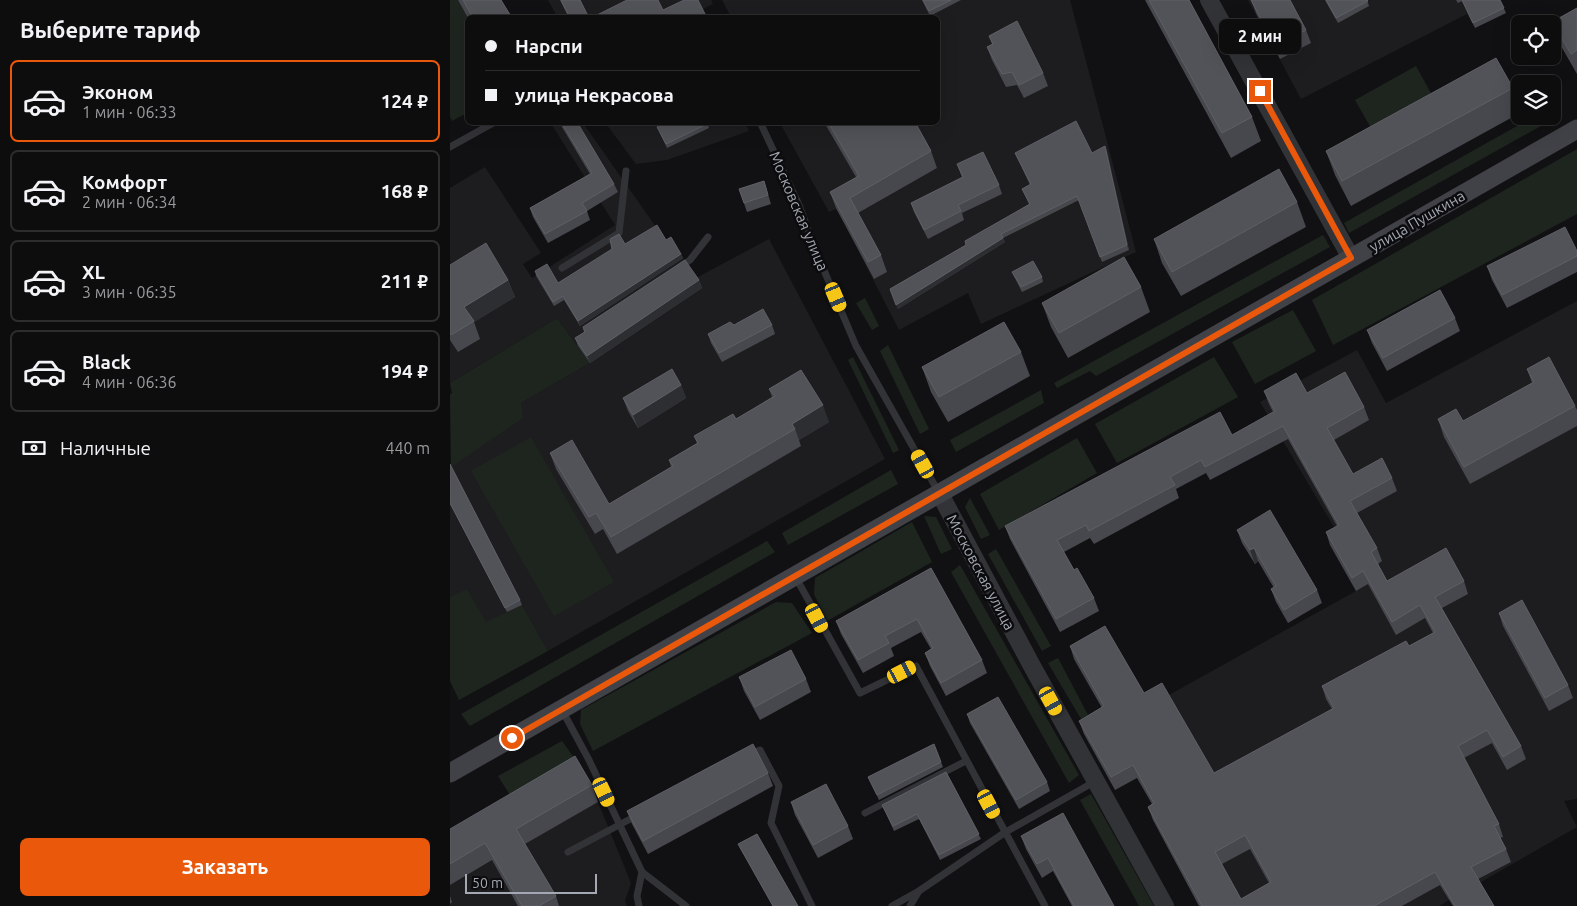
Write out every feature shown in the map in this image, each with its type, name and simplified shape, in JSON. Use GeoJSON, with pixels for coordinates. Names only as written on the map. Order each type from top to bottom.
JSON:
{"type":"FeatureCollection","features":[{"type":"Feature","properties":{"kind":"main road","name":"улица Пушкина"},"geometry":{"type":"LineString","coordinates":[[450,773],[1577,129]]}},
{"type":"Feature","properties":{"kind":"street"},"geometry":{"type":"LineString","coordinates":[[1209,0],[1351,258]]}},
{"type":"Feature","properties":{"kind":"street","name":"Московская улица"},"geometry":{"type":"LineString","coordinates":[[940,494],[1095,782],[1165,906]]}},
{"type":"Feature","properties":{"kind":"lane"},"geometry":{"type":"LineString","coordinates":[[450,147],[490,125]]}},
{"type":"Feature","properties":{"kind":"lane","name":"Московская улица"},"geometry":{"type":"LineString","coordinates":[[761,125],[799,204],[815,249],[856,346],[940,494]]}},
{"type":"Feature","properties":{"kind":"lane"},"geometry":{"type":"LineString","coordinates":[[562,268],[619,233],[626,171]]}},
{"type":"Feature","properties":{"kind":"lane"},"geometry":{"type":"LineString","coordinates":[[674,271],[690,260],[708,237]]}},
{"type":"Feature","properties":{"kind":"lane"},"geometry":{"type":"LineString","coordinates":[[794,576],[860,694],[916,666],[1004,833],[1045,906]]}},
{"type":"Feature","properties":{"kind":"lane"},"geometry":{"type":"LineString","coordinates":[[562,709],[589,760],[642,872],[686,906]]}},
{"type":"Feature","properties":{"kind":"lane"},"geometry":{"type":"LineString","coordinates":[[742,759],[760,750],[778,786],[770,823],[812,906]]}},
{"type":"Feature","properties":{"kind":"lane"},"geometry":{"type":"LineString","coordinates":[[865,813],[966,761]]}},
{"type":"Feature","properties":{"kind":"lane"},"geometry":{"type":"LineString","coordinates":[[892,906],[919,891],[1004,833],[1095,782]]}},
{"type":"Feature","properties":{"kind":"lane"},"geometry":{"type":"LineString","coordinates":[[568,852],[646,811]]}},
{"type":"Feature","properties":{"kind":"lane"},"geometry":{"type":"LineString","coordinates":[[638,906],[637,896],[642,872]]}},
{"type":"Feature","properties":{"kind":"lane"},"geometry":{"type":"LineString","coordinates":[[910,906],[919,891]]}},
{"type":"Feature","properties":{"kind":"shaded area"},"geometry":{"type":"Polygon","coordinates":[[[450,0],[458,0],[467,15],[465,15],[465,114],[452,121],[450,117],[450,0]]]}},
{"type":"Feature","properties":{"kind":"shaded area"},"geometry":{"type":"Polygon","coordinates":[[[548,0],[711,0],[713,4],[701,10],[704,15],[556,15],[548,0]]]}},
{"type":"Feature","properties":{"kind":"shaded area"},"geometry":{"type":"Polygon","coordinates":[[[722,0],[1070,0],[1136,252],[981,324],[968,293],[899,330],[836,209],[829,212],[781,125],[940,125],[940,15],[730,15],[722,0]]]}},
{"type":"Feature","properties":{"kind":"shaded area"},"geometry":{"type":"Polygon","coordinates":[[[1248,0],[1501,0],[1506,13],[1475,28],[1467,14],[1301,99],[1248,0]]]}},
{"type":"Feature","properties":{"kind":"shaded area"},"geometry":{"type":"Polygon","coordinates":[[[1416,66],[1432,95],[1371,128],[1355,100],[1416,66]]]}},
{"type":"Feature","properties":{"kind":"shaded area"},"geometry":{"type":"Polygon","coordinates":[[[552,125],[584,125],[668,244],[682,257],[696,278],[769,239],[885,459],[548,651],[522,605],[486,623],[467,590],[450,597],[450,465],[521,403],[590,363],[557,318],[450,383],[450,188],[485,167],[541,253],[523,264],[532,278],[615,225],[552,125]]]}},
{"type":"Feature","properties":{"kind":"shaded area"},"geometry":{"type":"Polygon","coordinates":[[[607,125],[746,125],[749,131],[667,160],[636,164],[607,125]]]}},
{"type":"Feature","properties":{"kind":"shaded area"},"geometry":{"type":"Polygon","coordinates":[[[1519,125],[1541,126],[1349,233],[1344,223],[1519,125]]]}},
{"type":"Feature","properties":{"kind":"shaded area"},"geometry":{"type":"Polygon","coordinates":[[[1577,149],[1577,214],[1333,345],[1312,300],[1577,149]]]}},
{"type":"Feature","properties":{"kind":"shaded area"},"geometry":{"type":"Polygon","coordinates":[[[1323,235],[1330,247],[1096,376],[1090,371],[1057,388],[1054,383],[1323,235]]]}},
{"type":"Feature","properties":{"kind":"shaded area"},"geometry":{"type":"Polygon","coordinates":[[[865,298],[879,326],[872,330],[856,303],[865,298]]]}},
{"type":"Feature","properties":{"kind":"shaded area"},"geometry":{"type":"Polygon","coordinates":[[[1577,301],[1577,799],[1564,801],[1577,827],[1439,906],[1199,906],[1153,820],[1166,813],[1167,696],[1356,591],[1330,545],[1341,539],[1260,402],[1357,350],[1386,403],[1577,301]]]}},
{"type":"Feature","properties":{"kind":"shaded area"},"geometry":{"type":"Polygon","coordinates":[[[1293,310],[1316,351],[1255,384],[1232,342],[1293,310]]]}},
{"type":"Feature","properties":{"kind":"shaded area"},"geometry":{"type":"Polygon","coordinates":[[[557,318],[590,363],[521,403],[523,418],[451,467],[450,395],[452,393],[450,383],[557,318]]]}},
{"type":"Feature","properties":{"kind":"shaded area"},"geometry":{"type":"Polygon","coordinates":[[[888,345],[929,429],[920,434],[880,351],[888,345]]]}},
{"type":"Feature","properties":{"kind":"shaded area"},"geometry":{"type":"Polygon","coordinates":[[[853,357],[899,450],[893,453],[848,360],[853,357]]]}},
{"type":"Feature","properties":{"kind":"shaded area"},"geometry":{"type":"Polygon","coordinates":[[[1214,357],[1238,397],[1117,463],[1095,424],[1214,357]]]}},
{"type":"Feature","properties":{"kind":"shaded area"},"geometry":{"type":"Polygon","coordinates":[[[1041,390],[1044,403],[956,452],[950,440],[1041,390]]]}},
{"type":"Feature","properties":{"kind":"shaded area"},"geometry":{"type":"Polygon","coordinates":[[[531,437],[614,582],[554,616],[471,471],[531,437]]]}},
{"type":"Feature","properties":{"kind":"shaded area"},"geometry":{"type":"Polygon","coordinates":[[[1077,438],[1097,473],[999,530],[980,494],[1077,438]]]}},
{"type":"Feature","properties":{"kind":"shaded area"},"geometry":{"type":"Polygon","coordinates":[[[891,470],[898,484],[788,545],[782,533],[891,470]]]}},
{"type":"Feature","properties":{"kind":"shaded area"},"geometry":{"type":"Polygon","coordinates":[[[970,498],[990,535],[981,539],[965,507],[970,498]]]}},
{"type":"Feature","properties":{"kind":"shaded area"},"geometry":{"type":"Polygon","coordinates":[[[924,516],[936,517],[952,549],[941,554],[924,516]]]}},
{"type":"Feature","properties":{"kind":"shaded area"},"geometry":{"type":"Polygon","coordinates":[[[912,522],[932,562],[827,621],[814,594],[815,578],[912,522]]]}},
{"type":"Feature","properties":{"kind":"shaded area"},"geometry":{"type":"Polygon","coordinates":[[[767,541],[775,552],[470,726],[461,714],[767,541]]]}},
{"type":"Feature","properties":{"kind":"shaded area"},"geometry":{"type":"Polygon","coordinates":[[[996,549],[1051,646],[1042,651],[988,554],[996,549]]]}},
{"type":"Feature","properties":{"kind":"shaded area"},"geometry":{"type":"Polygon","coordinates":[[[960,565],[1079,775],[1069,783],[951,572],[960,565]]]}},
{"type":"Feature","properties":{"kind":"shaded area"},"geometry":{"type":"Polygon","coordinates":[[[467,589],[486,622],[522,605],[548,651],[459,700],[450,681],[450,597],[467,589]]]}},
{"type":"Feature","properties":{"kind":"shaded area"},"geometry":{"type":"Polygon","coordinates":[[[776,602],[792,603],[812,633],[593,751],[580,724],[581,710],[776,602]]]}},
{"type":"Feature","properties":{"kind":"shaded area"},"geometry":{"type":"Polygon","coordinates":[[[1058,658],[1088,715],[1081,719],[1048,663],[1058,658]]]}},
{"type":"Feature","properties":{"kind":"shaded area"},"geometry":{"type":"Polygon","coordinates":[[[562,741],[575,759],[510,795],[498,776],[562,741]]]}},
{"type":"Feature","properties":{"kind":"shaded area"},"geometry":{"type":"Polygon","coordinates":[[[581,773],[598,802],[631,883],[625,901],[627,906],[450,906],[450,850],[581,773]]]}},
{"type":"Feature","properties":{"kind":"shaded area"},"geometry":{"type":"Polygon","coordinates":[[[1091,794],[1154,906],[1139,906],[1080,800],[1091,794]]]}},
{"type":"Feature","properties":{"kind":"building"},"geometry":{"type":"Polygon","coordinates":[[[463,0],[501,0],[510,15],[471,15],[463,0]]]}},
{"type":"Feature","properties":{"kind":"building"},"geometry":{"type":"Polygon","coordinates":[[[561,0],[580,0],[588,15],[568,15],[561,0]]]}},
{"type":"Feature","properties":{"kind":"building"},"geometry":{"type":"Polygon","coordinates":[[[627,0],[658,0],[663,10],[684,0],[698,0],[706,15],[597,15],[627,0]]]}},
{"type":"Feature","properties":{"kind":"building"},"geometry":{"type":"Polygon","coordinates":[[[923,0],[951,0],[929,11],[923,0]]]}},
{"type":"Feature","properties":{"kind":"building"},"geometry":{"type":"Polygon","coordinates":[[[1149,0],[1189,0],[1252,117],[1222,133],[1149,0]]]}},
{"type":"Feature","properties":{"kind":"building"},"geometry":{"type":"Polygon","coordinates":[[[1251,0],[1290,0],[1306,30],[1275,46],[1251,0]]]}},
{"type":"Feature","properties":{"kind":"building"},"geometry":{"type":"Polygon","coordinates":[[[1326,0],[1367,0],[1368,1],[1336,18],[1326,0]]]}},
{"type":"Feature","properties":{"kind":"building"},"geometry":{"type":"Polygon","coordinates":[[[1462,0],[1500,0],[1504,8],[1473,23],[1462,0]]]}},
{"type":"Feature","properties":{"kind":"building"},"geometry":{"type":"Polygon","coordinates":[[[1577,8],[1577,50],[1571,54],[1561,37],[1561,17],[1577,8]]]}},
{"type":"Feature","properties":{"kind":"building"},"geometry":{"type":"Polygon","coordinates":[[[1017,21],[1043,73],[1019,85],[1012,72],[1002,74],[987,47],[993,44],[989,36],[1017,21]]]}},
{"type":"Feature","properties":{"kind":"building"},"geometry":{"type":"Polygon","coordinates":[[[1496,58],[1511,84],[1511,89],[1342,181],[1326,151],[1496,58]]]}},
{"type":"Feature","properties":{"kind":"building"},"geometry":{"type":"Polygon","coordinates":[[[1076,121],[1092,153],[1105,146],[1127,245],[1100,257],[1077,196],[1001,234],[1003,238],[896,305],[890,289],[966,245],[965,241],[1030,204],[1022,189],[1031,184],[1015,153],[1076,121]]]}},
{"type":"Feature","properties":{"kind":"building"},"geometry":{"type":"Polygon","coordinates":[[[563,125],[579,125],[614,184],[582,203],[587,211],[545,234],[530,208],[592,173],[563,125]]]}},
{"type":"Feature","properties":{"kind":"building"},"geometry":{"type":"Polygon","coordinates":[[[661,125],[705,125],[666,144],[657,127],[661,125]]]}},
{"type":"Feature","properties":{"kind":"building"},"geometry":{"type":"Polygon","coordinates":[[[830,125],[917,125],[931,151],[850,198],[881,255],[868,262],[830,192],[859,176],[830,125]]]}},
{"type":"Feature","properties":{"kind":"building"},"geometry":{"type":"Polygon","coordinates":[[[983,152],[999,185],[958,205],[961,211],[924,230],[911,203],[963,177],[957,164],[983,152]]]}},
{"type":"Feature","properties":{"kind":"building"},"geometry":{"type":"Polygon","coordinates":[[[1279,169],[1297,202],[1172,272],[1154,239],[1279,169]]]}},
{"type":"Feature","properties":{"kind":"building"},"geometry":{"type":"Polygon","coordinates":[[[764,181],[768,195],[744,203],[739,189],[764,181]]]}},
{"type":"Feature","properties":{"kind":"building"},"geometry":{"type":"Polygon","coordinates":[[[657,225],[666,240],[671,237],[681,254],[578,321],[563,296],[553,302],[535,271],[547,264],[558,283],[612,249],[610,239],[619,234],[625,244],[657,225]]]}},
{"type":"Feature","properties":{"kind":"building"},"geometry":{"type":"Polygon","coordinates":[[[1565,227],[1577,251],[1577,256],[1502,295],[1487,266],[1565,227]]]}},
{"type":"Feature","properties":{"kind":"building"},"geometry":{"type":"Polygon","coordinates":[[[486,243],[508,280],[464,307],[474,321],[451,335],[450,265],[486,243]]]}},
{"type":"Feature","properties":{"kind":"building"},"geometry":{"type":"Polygon","coordinates":[[[1124,257],[1141,287],[1059,333],[1042,303],[1124,257]]]}},
{"type":"Feature","properties":{"kind":"building"},"geometry":{"type":"Polygon","coordinates":[[[685,260],[699,280],[587,356],[575,338],[585,332],[583,327],[685,260]]]}},
{"type":"Feature","properties":{"kind":"building"},"geometry":{"type":"Polygon","coordinates":[[[1033,261],[1042,277],[1021,287],[1012,272],[1033,261]]]}},
{"type":"Feature","properties":{"kind":"building"},"geometry":{"type":"Polygon","coordinates":[[[1440,290],[1455,318],[1383,358],[1367,330],[1440,290]]]}},
{"type":"Feature","properties":{"kind":"building"},"geometry":{"type":"Polygon","coordinates":[[[763,309],[772,325],[719,353],[708,334],[730,322],[734,325],[763,309]]]}},
{"type":"Feature","properties":{"kind":"building"},"geometry":{"type":"Polygon","coordinates":[[[1004,322],[1021,352],[939,397],[922,367],[1004,322]]]}},
{"type":"Feature","properties":{"kind":"building"},"geometry":{"type":"Polygon","coordinates":[[[1549,357],[1575,406],[1464,467],[1438,419],[1456,409],[1463,421],[1534,382],[1527,369],[1549,357]]]}},
{"type":"Feature","properties":{"kind":"building"},"geometry":{"type":"Polygon","coordinates":[[[672,369],[681,385],[633,415],[623,398],[672,369]]]}},
{"type":"Feature","properties":{"kind":"building"},"geometry":{"type":"Polygon","coordinates":[[[801,370],[823,405],[792,424],[795,429],[611,537],[596,513],[589,517],[550,453],[572,440],[609,504],[673,466],[669,460],[698,443],[694,436],[733,414],[736,419],[775,396],[769,389],[801,370]]]}},
{"type":"Feature","properties":{"kind":"building"},"geometry":{"type":"Polygon","coordinates":[[[1345,372],[1364,407],[1327,428],[1353,474],[1382,458],[1392,478],[1350,501],[1377,548],[1371,552],[1387,581],[1446,548],[1464,581],[1435,597],[1521,746],[1503,757],[1487,730],[1458,746],[1499,824],[1494,826],[1506,849],[1471,867],[1494,906],[1455,906],[1435,872],[1374,906],[1202,906],[1148,807],[1154,803],[1133,765],[1111,777],[1079,721],[1104,706],[1070,646],[1105,626],[1144,693],[1162,683],[1214,773],[1334,708],[1322,686],[1406,641],[1409,646],[1435,632],[1420,605],[1392,622],[1363,571],[1352,578],[1326,532],[1339,525],[1283,426],[1205,467],[1201,460],[1170,477],[1175,485],[1089,531],[1086,525],[1057,540],[1074,570],[1077,568],[1094,598],[1056,619],[1005,526],[1220,412],[1232,435],[1275,411],[1264,391],[1296,373],[1307,393],[1345,372]],[[1245,835],[1215,852],[1241,899],[1271,882],[1245,835]]]}},
{"type":"Feature","properties":{"kind":"building"},"geometry":{"type":"Polygon","coordinates":[[[450,464],[520,600],[505,608],[450,503],[450,464]]]}},
{"type":"Feature","properties":{"kind":"building"},"geometry":{"type":"Polygon","coordinates":[[[1270,510],[1317,590],[1284,610],[1271,589],[1276,586],[1254,548],[1250,550],[1237,530],[1270,510]]]}},
{"type":"Feature","properties":{"kind":"building"},"geometry":{"type":"Polygon","coordinates":[[[931,568],[982,660],[941,683],[925,653],[933,648],[917,619],[885,636],[889,643],[858,660],[836,621],[931,568]]]}},
{"type":"Feature","properties":{"kind":"building"},"geometry":{"type":"Polygon","coordinates":[[[1522,600],[1568,685],[1545,698],[1499,613],[1522,600]]]}},
{"type":"Feature","properties":{"kind":"building"},"geometry":{"type":"Polygon","coordinates":[[[791,650],[806,679],[755,707],[739,677],[791,650]]]}},
{"type":"Feature","properties":{"kind":"building"},"geometry":{"type":"Polygon","coordinates":[[[998,697],[1047,782],[1016,800],[967,714],[998,697]]]}},
{"type":"Feature","properties":{"kind":"building"},"geometry":{"type":"Polygon","coordinates":[[[753,744],[768,773],[643,841],[627,811],[753,744]]]}},
{"type":"Feature","properties":{"kind":"building"},"geometry":{"type":"Polygon","coordinates":[[[934,744],[941,762],[877,795],[868,777],[934,744]]]}},
{"type":"Feature","properties":{"kind":"building"},"geometry":{"type":"Polygon","coordinates":[[[575,756],[592,785],[516,829],[556,896],[539,906],[522,906],[485,843],[450,864],[450,829],[575,756]]]}},
{"type":"Feature","properties":{"kind":"building"},"geometry":{"type":"Polygon","coordinates":[[[946,772],[979,834],[939,855],[917,814],[893,826],[882,805],[946,772]]]}},
{"type":"Feature","properties":{"kind":"building"},"geometry":{"type":"Polygon","coordinates":[[[826,784],[848,826],[813,845],[791,802],[826,784]]]}},
{"type":"Feature","properties":{"kind":"building"},"geometry":{"type":"Polygon","coordinates":[[[1063,813],[1114,906],[1074,906],[1048,858],[1037,864],[1021,836],[1063,813]]]}},
{"type":"Feature","properties":{"kind":"building"},"geometry":{"type":"Polygon","coordinates":[[[757,834],[798,906],[773,906],[738,844],[757,834]]]}},
{"type":"Feature","properties":{"kind":"route"},"geometry":{"type":"LineString","coordinates":[[512,738],[1351,258],[1260,91]]}}]}
